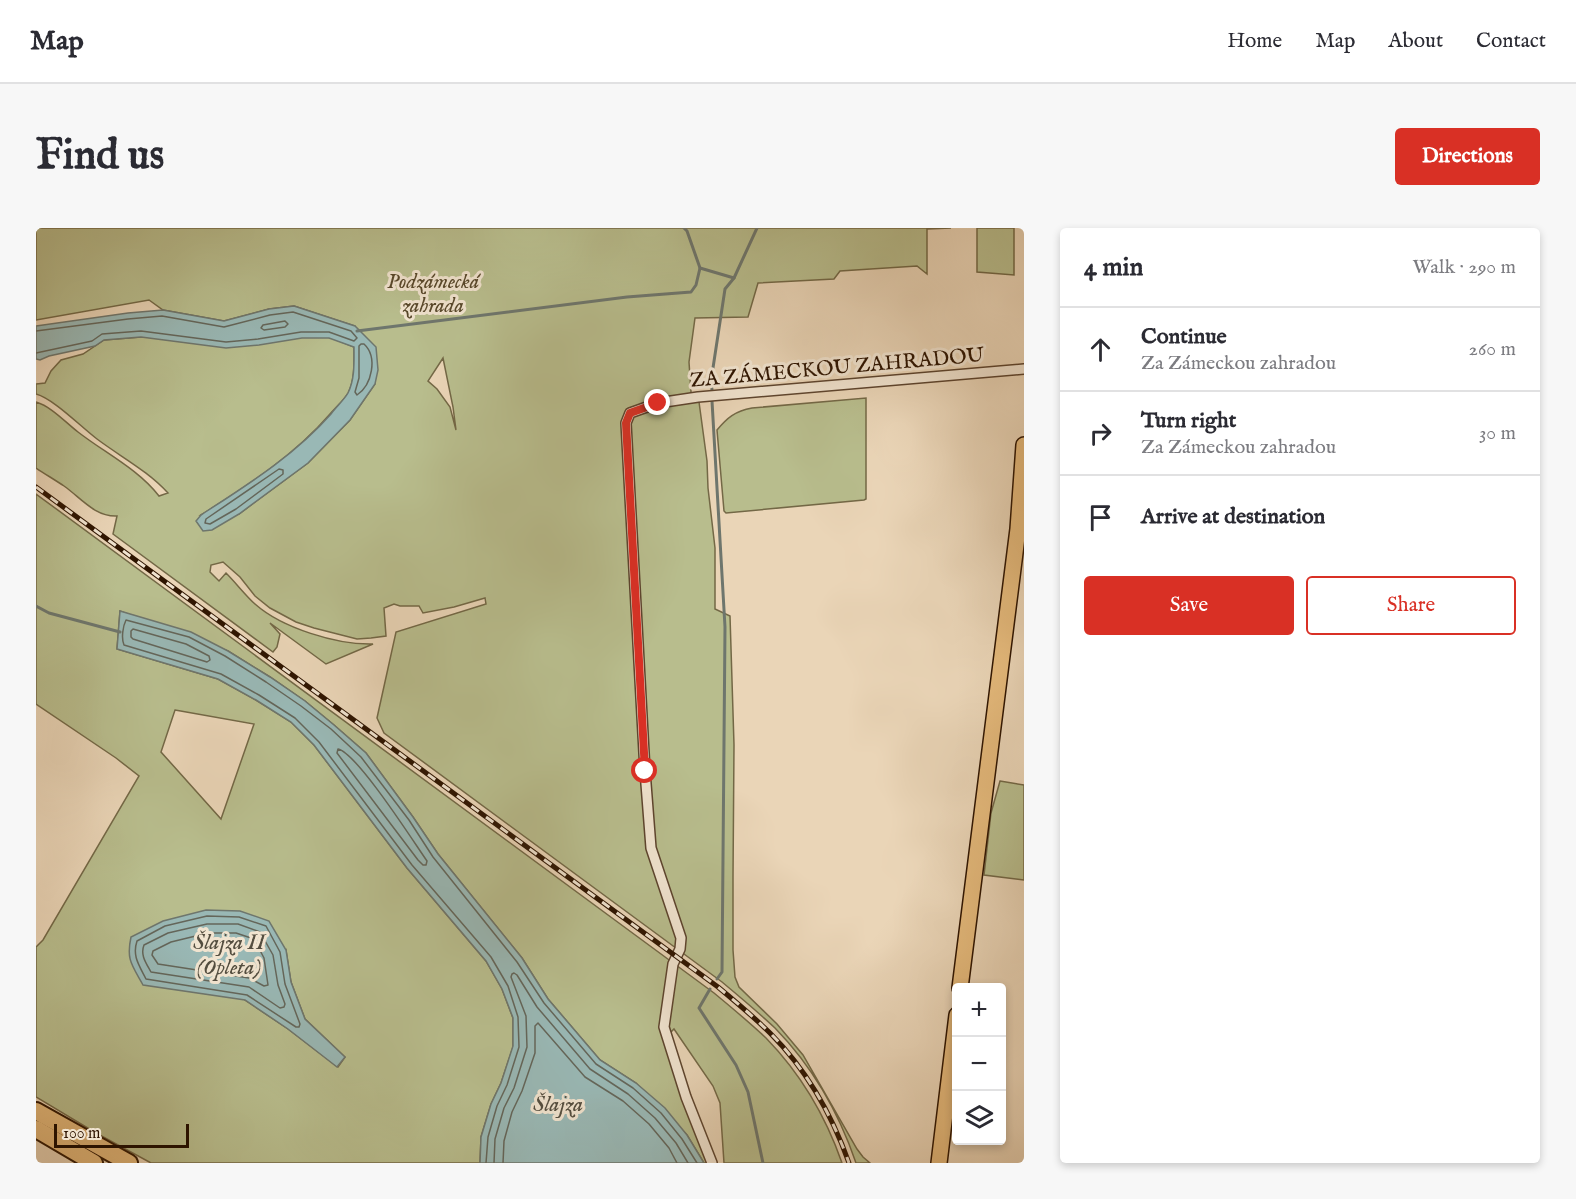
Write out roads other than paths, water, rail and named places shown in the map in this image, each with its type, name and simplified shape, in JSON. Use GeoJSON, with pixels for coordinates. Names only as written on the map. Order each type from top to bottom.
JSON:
{"type":"FeatureCollection","features":[{"type":"Feature","properties":{"kind":"highway"},"geometry":{"type":"LineString","coordinates":[[36,1111],[129,1163]]}},
{"type":"Feature","properties":{"kind":"highway"},"geometry":{"type":"LineString","coordinates":[[36,1130],[94,1163]]}},
{"type":"Feature","properties":{"kind":"main road"},"geometry":{"type":"LineString","coordinates":[[961,983],[1018,529],[1024,446]]}},
{"type":"Feature","properties":{"kind":"main road"},"geometry":{"type":"LineString","coordinates":[[939,1163],[954,1037]]}},
{"type":"Feature","properties":{"kind":"street","name":"ZA ZÁMECKOU ZAHRADOU"},"geometry":{"type":"LineString","coordinates":[[712,1163],[686,1097],[663,1027],[673,964],[680,949],[681,938],[651,848],[626,423],[630,413],[658,403],[698,397],[1024,369]]}},
{"type":"Feature","properties":{"kind":"water"},"geometry":{"type":"Polygon","coordinates":[[[294,306],[355,326],[376,347],[378,370],[375,384],[350,420],[308,463],[239,514],[212,530],[203,531],[196,521],[201,515],[286,457],[317,429],[348,393],[354,370],[354,347],[329,338],[302,338],[226,348],[141,337],[104,340],[95,346],[40,360],[36,359],[36,326],[163,310],[224,321],[269,309],[294,306]]]}},
{"type":"Feature","properties":{"kind":"water","name":"Šlajza"},"geometry":{"type":"Polygon","coordinates":[[[120,611],[191,632],[228,651],[305,701],[366,753],[438,854],[522,958],[548,999],[600,1060],[636,1083],[665,1108],[687,1135],[704,1163],[480,1163],[481,1137],[513,1046],[513,1018],[502,989],[486,961],[407,868],[314,745],[291,722],[218,679],[117,649],[120,611]]]}},
{"type":"Feature","properties":{"kind":"water","name":"Šlajza II (Opleta)"},"geometry":{"type":"Polygon","coordinates":[[[206,910],[240,911],[269,921],[286,950],[291,982],[305,1019],[345,1057],[337,1067],[288,1029],[245,1000],[143,985],[130,957],[131,937],[163,921],[206,910]]]}},
{"type":"Feature","properties":{"kind":"waterway"},"geometry":{"type":"LineString","coordinates":[[684,228],[700,268],[734,278]]}},
{"type":"Feature","properties":{"kind":"waterway"},"geometry":{"type":"LineString","coordinates":[[712,390],[711,381],[725,289],[734,278],[757,228]]}},
{"type":"Feature","properties":{"kind":"waterway"},"geometry":{"type":"LineString","coordinates":[[357,331],[627,297],[691,292],[696,285],[700,268]]}},
{"type":"Feature","properties":{"kind":"waterway"},"geometry":{"type":"LineString","coordinates":[[712,401],[725,627],[722,972],[717,979]]}},
{"type":"Feature","properties":{"kind":"waterway"},"geometry":{"type":"LineString","coordinates":[[36,606],[49,613],[120,632]]}},
{"type":"Feature","properties":{"kind":"waterway"},"geometry":{"type":"LineString","coordinates":[[710,989],[699,1008],[736,1065],[748,1092],[763,1163]]}},
{"type":"Feature","properties":{"kind":"railway"},"geometry":{"type":"LineString","coordinates":[[36,487],[718,987],[764,1027],[795,1062],[826,1110],[849,1163]]}},
{"type":"Feature","properties":{"kind":"park label","name":"Podzámecká zahrada"},"geometry":{"type":"Point","coordinates":[433,293]}}]}
